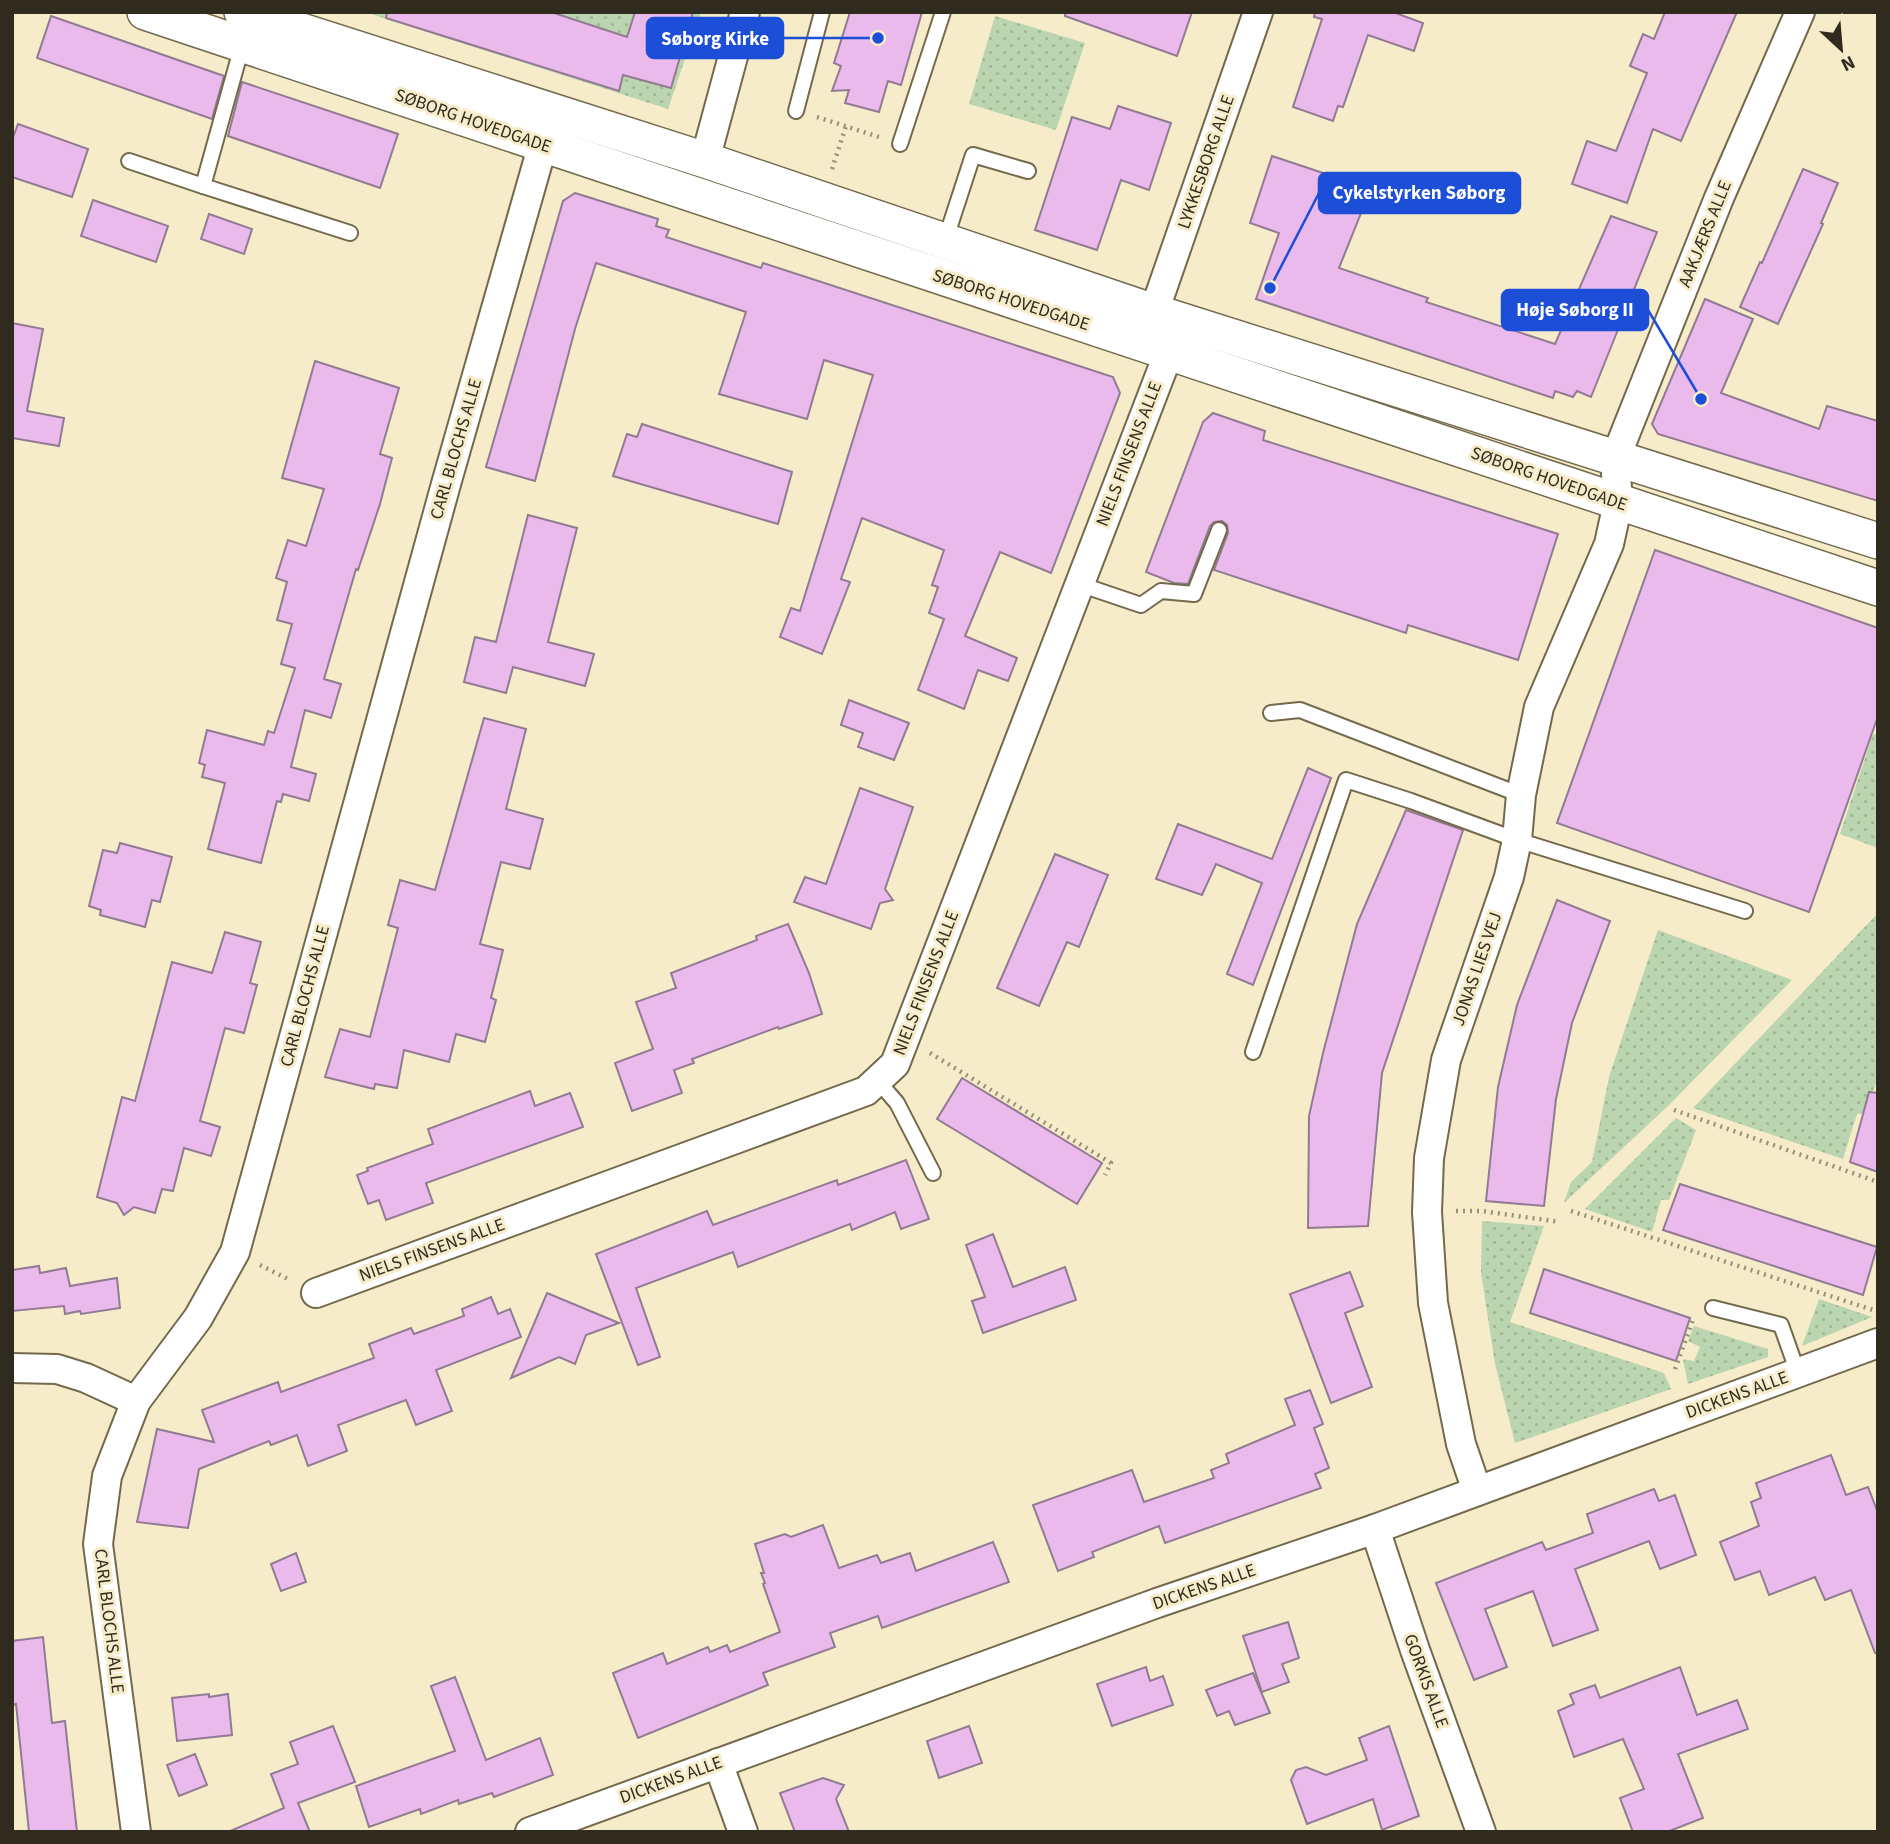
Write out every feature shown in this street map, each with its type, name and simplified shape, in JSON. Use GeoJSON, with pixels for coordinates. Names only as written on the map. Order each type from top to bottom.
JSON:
{"type":"FeatureCollection","features":[{"type":"Feature","properties":{"kind":"street","name":"SØBORG HOVEDGADE"},"geometry":{"type":"LineString","coordinates":[[145,12],[241,25],[705,160],[1154,312],[1878,541]]}},
{"type":"Feature","properties":{"kind":"street"},"geometry":{"type":"LineString","coordinates":[[705,160],[744,12]]}},
{"type":"Feature","properties":{"kind":"street","name":"LYKKESBORG ALLE"},"geometry":{"type":"LineString","coordinates":[[1154,312],[1258,12]]}},
{"type":"Feature","properties":{"kind":"street","name":"AAKJÆRS ALLE"},"geometry":{"type":"LineString","coordinates":[[1615,459],[1719,198],[1800,12]]}},
{"type":"Feature","properties":{"kind":"street","name":"SØBORG HOVEDGADE"},"geometry":{"type":"LineString","coordinates":[[241,25],[543,144],[1878,588]]}},
{"type":"Feature","properties":{"kind":"street","name":"CARL BLOCHS ALLE"},"geometry":{"type":"LineString","coordinates":[[136,1832],[98,1544],[107,1476],[136,1401],[198,1318],[234,1252],[446,484],[543,144]]}},
{"type":"Feature","properties":{"kind":"street"},"geometry":{"type":"LineString","coordinates":[[1154,312],[1169,352]]}},
{"type":"Feature","properties":{"kind":"street","name":"NIELS FINSENS ALLE"},"geometry":{"type":"LineString","coordinates":[[316,1293],[866,1091],[895,1064],[1169,352]]}},
{"type":"Feature","properties":{"kind":"street","name":"JONAS LIES VEJ"},"geometry":{"type":"LineString","coordinates":[[1477,1491],[1461,1444],[1433,1303],[1427,1212],[1429,1158],[1446,1060],[1509,877],[1517,840],[1521,795],[1539,707],[1609,544],[1618,503],[1615,459]]}},
{"type":"Feature","properties":{"kind":"street","name":"DICKENS ALLE"},"geometry":{"type":"LineString","coordinates":[[530,1832],[1157,1603],[1375,1529],[1878,1343]]}},
{"type":"Feature","properties":{"kind":"street"},"geometry":{"type":"LineString","coordinates":[[12,1368],[57,1369],[86,1378],[136,1401]]}},
{"type":"Feature","properties":{"kind":"street","name":"GORKIS ALLE"},"geometry":{"type":"LineString","coordinates":[[1375,1529],[1415,1650],[1481,1832]]}},
{"type":"Feature","properties":{"kind":"street"},"geometry":{"type":"LineString","coordinates":[[718,1763],[743,1832]]}},
{"type":"Feature","properties":{"kind":"lane"},"geometry":{"type":"LineString","coordinates":[[796,111],[822,12]]}},
{"type":"Feature","properties":{"kind":"lane"},"geometry":{"type":"LineString","coordinates":[[900,144],[943,12]]}},
{"type":"Feature","properties":{"kind":"lane"},"geometry":{"type":"LineString","coordinates":[[203,186],[241,25]]}},
{"type":"Feature","properties":{"kind":"lane"},"geometry":{"type":"LineString","coordinates":[[945,241],[973,155],[1028,171]]}},
{"type":"Feature","properties":{"kind":"lane"},"geometry":{"type":"LineString","coordinates":[[129,162],[350,233]]}},
{"type":"Feature","properties":{"kind":"lane"},"geometry":{"type":"LineString","coordinates":[[1079,584],[1141,605],[1161,591],[1194,594],[1219,530]]}},
{"type":"Feature","properties":{"kind":"lane"},"geometry":{"type":"LineString","coordinates":[[1271,713],[1300,710],[1521,795]]}},
{"type":"Feature","properties":{"kind":"lane"},"geometry":{"type":"LineString","coordinates":[[1253,1052],[1346,780],[1517,840],[1745,911]]}},
{"type":"Feature","properties":{"kind":"lane"},"geometry":{"type":"LineString","coordinates":[[877,1080],[897,1103],[933,1173]]}},
{"type":"Feature","properties":{"kind":"lane"},"geometry":{"type":"LineString","coordinates":[[1713,1308],[1782,1325],[1798,1373]]}},
{"type":"Feature","properties":{"kind":"path"},"geometry":{"type":"LineString","coordinates":[[796,111],[900,144]]}},
{"type":"Feature","properties":{"kind":"path"},"geometry":{"type":"LineString","coordinates":[[822,200],[846,126]]}},
{"type":"Feature","properties":{"kind":"path"},"geometry":{"type":"LineString","coordinates":[[904,1041],[942,1058],[1111,1163],[1105,1175]]}},
{"type":"Feature","properties":{"kind":"path"},"geometry":{"type":"LineString","coordinates":[[1674,1110],[1878,1182]]}},
{"type":"Feature","properties":{"kind":"path"},"geometry":{"type":"LineString","coordinates":[[1571,1210],[1878,1312]]}},
{"type":"Feature","properties":{"kind":"path"},"geometry":{"type":"LineString","coordinates":[[1427,1212],[1482,1211],[1560,1222]]}},
{"type":"Feature","properties":{"kind":"path"},"geometry":{"type":"LineString","coordinates":[[234,1252],[316,1293]]}},
{"type":"Feature","properties":{"kind":"path"},"geometry":{"type":"LineString","coordinates":[[1675,1369],[1693,1320],[1713,1308]]}},
{"type":"Feature","properties":{"kind":"path"},"geometry":{"type":"LineString","coordinates":[[1411,1832],[1418,1832]]}},
{"type":"Feature","properties":{"kind":"green space"},"geometry":{"type":"Polygon","coordinates":[[[365,12],[701,12],[668,109],[365,12]]]}},
{"type":"Feature","properties":{"kind":"green space"},"geometry":{"type":"Polygon","coordinates":[[[995,16],[1085,43],[1056,130],[969,104],[995,16]]]}},
{"type":"Feature","properties":{"kind":"green space"},"geometry":{"type":"Polygon","coordinates":[[[1873,734],[1878,735],[1878,848],[1840,834],[1873,734]]]}},
{"type":"Feature","properties":{"kind":"green space"},"geometry":{"type":"Polygon","coordinates":[[[1878,913],[1878,1077],[1866,1113],[1857,1114],[1843,1159],[1693,1108],[1878,913]]]}},
{"type":"Feature","properties":{"kind":"green space"},"geometry":{"type":"Polygon","coordinates":[[[1658,930],[1792,980],[1668,1106],[1564,1203],[1571,1182],[1592,1162],[1609,1077],[1658,930]]]}},
{"type":"Feature","properties":{"kind":"green space"},"geometry":{"type":"Polygon","coordinates":[[[1676,1118],[1696,1130],[1669,1200],[1661,1200],[1652,1232],[1585,1209],[1676,1118]]]}},
{"type":"Feature","properties":{"kind":"green space"},"geometry":{"type":"Polygon","coordinates":[[[1482,1221],[1544,1226],[1510,1322],[1664,1373],[1671,1389],[1515,1443],[1495,1364],[1481,1273],[1482,1221]]]}},
{"type":"Feature","properties":{"kind":"green space"},"geometry":{"type":"Polygon","coordinates":[[[1819,1299],[1872,1317],[1802,1346],[1819,1299]]]}},
{"type":"Feature","properties":{"kind":"green space"},"geometry":{"type":"Polygon","coordinates":[[[1694,1326],[1768,1349],[1768,1357],[1688,1384],[1683,1359],[1694,1361],[1700,1347],[1688,1341],[1694,1326]]]}},
{"type":"Feature","properties":{"kind":"building"},"geometry":{"type":"Polygon","coordinates":[[[387,12],[551,12],[627,37],[635,12],[693,12],[671,88],[623,75],[619,91],[386,18],[387,12]]]}},
{"type":"Feature","properties":{"kind":"building"},"geometry":{"type":"Polygon","coordinates":[[[850,12],[922,12],[901,85],[888,81],[879,112],[845,103],[849,90],[832,91],[841,66],[834,63],[850,12]]]}},
{"type":"Feature","properties":{"kind":"building"},"geometry":{"type":"Polygon","coordinates":[[[1065,12],[1192,12],[1177,56],[1065,16],[1065,12]]]}},
{"type":"Feature","properties":{"kind":"building"},"geometry":{"type":"Polygon","coordinates":[[[1315,12],[1393,12],[1423,23],[1414,51],[1368,35],[1343,107],[1338,106],[1333,121],[1293,107],[1322,19],[1314,17],[1315,12]]]}},
{"type":"Feature","properties":{"kind":"building"},"geometry":{"type":"Polygon","coordinates":[[[1665,12],[1737,12],[1681,141],[1653,129],[1627,203],[1572,184],[1587,141],[1616,151],[1647,73],[1630,66],[1643,34],[1654,39],[1665,12]]]}},
{"type":"Feature","properties":{"kind":"building"},"geometry":{"type":"Polygon","coordinates":[[[51,16],[224,76],[212,119],[37,58],[51,16]]]}},
{"type":"Feature","properties":{"kind":"building"},"geometry":{"type":"Polygon","coordinates":[[[242,82],[398,134],[380,188],[228,136],[242,82]]]}},
{"type":"Feature","properties":{"kind":"building"},"geometry":{"type":"Polygon","coordinates":[[[1118,106],[1171,123],[1149,190],[1121,180],[1097,250],[1035,230],[1072,117],[1110,129],[1118,106]]]}},
{"type":"Feature","properties":{"kind":"building"},"geometry":{"type":"Polygon","coordinates":[[[18,124],[88,149],[72,197],[12,177],[12,140],[18,124]]]}},
{"type":"Feature","properties":{"kind":"building"},"geometry":{"type":"Polygon","coordinates":[[[1272,156],[1326,174],[1324,182],[1340,187],[1335,203],[1361,213],[1339,268],[1428,298],[1426,302],[1555,344],[1611,216],[1657,232],[1591,397],[1577,391],[1573,397],[1555,391],[1553,398],[1256,299],[1279,233],[1250,223],[1272,156]]]}},
{"type":"Feature","properties":{"kind":"building"},"geometry":{"type":"Polygon","coordinates":[[[1803,169],[1838,183],[1821,223],[1823,224],[1778,324],[1740,307],[1803,169]]]}},
{"type":"Feature","properties":{"kind":"building"},"geometry":{"type":"Polygon","coordinates":[[[575,193],[658,219],[656,226],[669,230],[666,237],[761,268],[763,263],[1113,377],[1120,393],[1051,573],[1000,552],[965,636],[1017,658],[1008,681],[978,670],[964,709],[918,690],[944,619],[929,613],[938,587],[932,585],[944,550],[862,518],[841,579],[850,582],[822,654],[780,637],[791,608],[800,611],[873,375],[824,360],[807,419],[719,394],[746,312],[596,263],[575,329],[535,481],[486,467],[563,201],[575,193]]]}},
{"type":"Feature","properties":{"kind":"building"},"geometry":{"type":"Polygon","coordinates":[[[93,200],[168,226],[156,262],[81,236],[93,200]]]}},
{"type":"Feature","properties":{"kind":"building"},"geometry":{"type":"Polygon","coordinates":[[[209,214],[252,229],[244,254],[201,239],[209,214]]]}},
{"type":"Feature","properties":{"kind":"building"},"geometry":{"type":"Polygon","coordinates":[[[1705,299],[1753,319],[1721,393],[1819,429],[1827,406],[1878,421],[1878,501],[1658,434],[1652,424],[1705,299]]]}},
{"type":"Feature","properties":{"kind":"building"},"geometry":{"type":"Polygon","coordinates":[[[12,323],[43,329],[27,411],[64,418],[59,446],[12,438],[12,323]]]}},
{"type":"Feature","properties":{"kind":"building"},"geometry":{"type":"Polygon","coordinates":[[[315,361],[399,388],[380,454],[392,458],[324,679],[341,684],[331,718],[305,710],[291,767],[316,774],[309,801],[283,794],[281,802],[277,801],[261,863],[208,849],[225,783],[202,777],[205,765],[199,763],[207,730],[264,745],[268,731],[274,733],[295,668],[281,664],[292,624],[277,620],[287,582],[276,578],[288,540],[306,546],[324,489],[282,478],[315,361]]]}},
{"type":"Feature","properties":{"kind":"building"},"geometry":{"type":"Polygon","coordinates":[[[1213,413],[1265,431],[1263,440],[1558,534],[1518,660],[1408,625],[1406,633],[1214,570],[1228,533],[1227,525],[1222,521],[1214,522],[1210,526],[1188,584],[1174,583],[1146,572],[1203,422],[1213,413]]]}},
{"type":"Feature","properties":{"kind":"building"},"geometry":{"type":"Polygon","coordinates":[[[642,424],[792,472],[778,524],[613,476],[627,434],[637,437],[642,424]]]}},
{"type":"Feature","properties":{"kind":"building"},"geometry":{"type":"Polygon","coordinates":[[[528,515],[577,528],[548,642],[594,654],[585,686],[513,667],[506,693],[464,682],[475,637],[496,642],[528,515]]]}},
{"type":"Feature","properties":{"kind":"building"},"geometry":{"type":"Polygon","coordinates":[[[1655,550],[1878,628],[1878,716],[1809,912],[1557,823],[1655,550]]]}},
{"type":"Feature","properties":{"kind":"building"},"geometry":{"type":"Polygon","coordinates":[[[849,700],[909,723],[894,760],[858,747],[863,733],[841,725],[849,700]]]}},
{"type":"Feature","properties":{"kind":"building"},"geometry":{"type":"Polygon","coordinates":[[[484,718],[526,729],[506,809],[543,819],[530,869],[501,862],[480,944],[503,950],[491,998],[496,1000],[485,1042],[456,1034],[449,1062],[404,1050],[397,1088],[375,1084],[374,1089],[325,1077],[340,1029],[370,1037],[398,928],[388,925],[400,880],[435,890],[484,718]]]}},
{"type":"Feature","properties":{"kind":"building"},"geometry":{"type":"Polygon","coordinates":[[[1308,768],[1331,778],[1253,985],[1227,974],[1262,883],[1216,864],[1202,895],[1156,879],[1178,824],[1272,859],[1308,768]]]}},
{"type":"Feature","properties":{"kind":"building"},"geometry":{"type":"Polygon","coordinates":[[[860,788],[913,807],[885,889],[893,900],[880,903],[871,929],[794,902],[805,877],[826,884],[860,788]]]}},
{"type":"Feature","properties":{"kind":"building"},"geometry":{"type":"Polygon","coordinates":[[[1406,810],[1463,830],[1382,1073],[1368,1226],[1308,1228],[1309,1116],[1323,1053],[1357,924],[1406,810]]]}},
{"type":"Feature","properties":{"kind":"building"},"geometry":{"type":"Polygon","coordinates":[[[120,843],[172,857],[160,902],[152,900],[145,927],[100,915],[101,910],[89,906],[103,850],[117,853],[120,843]]]}},
{"type":"Feature","properties":{"kind":"building"},"geometry":{"type":"Polygon","coordinates":[[[1055,854],[1108,875],[1079,947],[1067,942],[1039,1006],[997,988],[1055,854]]]}},
{"type":"Feature","properties":{"kind":"building"},"geometry":{"type":"Polygon","coordinates":[[[1557,900],[1610,921],[1572,1023],[1556,1099],[1544,1206],[1486,1201],[1498,1087],[1517,1005],[1557,900]]]}},
{"type":"Feature","properties":{"kind":"building"},"geometry":{"type":"Polygon","coordinates":[[[788,924],[809,973],[822,1014],[779,1029],[778,1027],[692,1059],[694,1063],[674,1070],[682,1093],[632,1111],[615,1063],[653,1049],[636,1002],[676,988],[671,973],[757,940],[756,936],[788,924]]]}},
{"type":"Feature","properties":{"kind":"building"},"geometry":{"type":"Polygon","coordinates":[[[225,932],[261,942],[250,983],[257,985],[244,1033],[225,1028],[200,1121],[220,1127],[211,1156],[184,1148],[173,1191],[162,1189],[155,1213],[134,1207],[124,1215],[117,1203],[97,1197],[122,1097],[135,1101],[172,962],[212,973],[225,932]]]}},
{"type":"Feature","properties":{"kind":"building"},"geometry":{"type":"Polygon","coordinates":[[[962,1078],[1102,1163],[1077,1204],[937,1119],[962,1078]]]}},
{"type":"Feature","properties":{"kind":"building"},"geometry":{"type":"Polygon","coordinates":[[[530,1091],[535,1106],[570,1093],[583,1127],[426,1183],[433,1203],[386,1220],[379,1200],[368,1204],[357,1175],[368,1171],[367,1168],[433,1144],[428,1129],[530,1091]]]}},
{"type":"Feature","properties":{"kind":"building"},"geometry":{"type":"Polygon","coordinates":[[[1869,1092],[1878,1093],[1878,1172],[1850,1162],[1869,1092]]]}},
{"type":"Feature","properties":{"kind":"building"},"geometry":{"type":"Polygon","coordinates":[[[906,1160],[929,1219],[901,1229],[895,1212],[852,1230],[850,1224],[738,1267],[733,1252],[636,1288],[660,1357],[638,1365],[596,1254],[707,1211],[713,1225],[837,1180],[838,1185],[906,1160]]]}},
{"type":"Feature","properties":{"kind":"building"},"geometry":{"type":"Polygon","coordinates":[[[1680,1184],[1877,1247],[1863,1295],[1663,1230],[1680,1184]]]}},
{"type":"Feature","properties":{"kind":"building"},"geometry":{"type":"Polygon","coordinates":[[[993,1234],[1013,1287],[1065,1267],[1076,1300],[983,1333],[972,1301],[985,1297],[966,1245],[993,1234]]]}},
{"type":"Feature","properties":{"kind":"building"},"geometry":{"type":"Polygon","coordinates":[[[39,1266],[40,1273],[66,1268],[70,1286],[117,1278],[120,1308],[81,1314],[80,1311],[65,1314],[64,1306],[12,1311],[12,1270],[39,1266]]]}},
{"type":"Feature","properties":{"kind":"building"},"geometry":{"type":"Polygon","coordinates":[[[1544,1269],[1690,1318],[1676,1361],[1530,1313],[1544,1269]]]}},
{"type":"Feature","properties":{"kind":"building"},"geometry":{"type":"Polygon","coordinates":[[[1350,1272],[1363,1306],[1345,1313],[1372,1387],[1331,1403],[1290,1294],[1350,1272]]]}},
{"type":"Feature","properties":{"kind":"building"},"geometry":{"type":"Polygon","coordinates":[[[547,1293],[619,1323],[586,1335],[575,1364],[559,1357],[511,1378],[547,1293]]]}},
{"type":"Feature","properties":{"kind":"building"},"geometry":{"type":"Polygon","coordinates":[[[491,1297],[498,1314],[510,1309],[521,1337],[436,1370],[452,1411],[416,1425],[406,1400],[338,1425],[347,1451],[308,1466],[297,1435],[271,1445],[269,1441],[199,1469],[188,1528],[137,1522],[157,1429],[214,1442],[202,1410],[278,1382],[281,1392],[374,1358],[369,1344],[411,1328],[414,1334],[464,1316],[462,1309],[491,1297]]]}},
{"type":"Feature","properties":{"kind":"building"},"geometry":{"type":"Polygon","coordinates":[[[1310,1390],[1323,1424],[1314,1428],[1329,1468],[1315,1474],[1321,1488],[1165,1543],[1159,1526],[1092,1552],[1094,1557],[1058,1571],[1033,1505],[1132,1470],[1144,1502],[1214,1478],[1211,1470],[1229,1463],[1226,1454],[1295,1425],[1285,1399],[1310,1390]]]}},
{"type":"Feature","properties":{"kind":"building"},"geometry":{"type":"Polygon","coordinates":[[[1831,1455],[1846,1495],[1868,1487],[1878,1513],[1878,1652],[1875,1653],[1851,1590],[1825,1600],[1815,1577],[1769,1595],[1760,1571],[1735,1580],[1720,1542],[1759,1526],[1751,1502],[1761,1498],[1756,1483],[1831,1455]]]}},
{"type":"Feature","properties":{"kind":"building"},"geometry":{"type":"Polygon","coordinates":[[[1654,1489],[1659,1501],[1675,1495],[1696,1555],[1660,1569],[1649,1541],[1575,1569],[1598,1630],[1553,1646],[1533,1591],[1485,1609],[1507,1667],[1474,1680],[1436,1583],[1542,1542],[1546,1550],[1593,1533],[1587,1514],[1654,1489]]]}},
{"type":"Feature","properties":{"kind":"building"},"geometry":{"type":"Polygon","coordinates":[[[823,1525],[839,1568],[877,1555],[881,1563],[910,1553],[916,1571],[993,1542],[1009,1582],[882,1628],[878,1616],[830,1633],[835,1647],[763,1673],[768,1685],[638,1738],[613,1673],[663,1653],[667,1664],[708,1647],[710,1652],[727,1645],[730,1652],[780,1632],[763,1584],[765,1583],[761,1573],[764,1573],[755,1544],[785,1534],[791,1537],[823,1525]]]}},
{"type":"Feature","properties":{"kind":"building"},"geometry":{"type":"Polygon","coordinates":[[[296,1553],[306,1582],[281,1591],[271,1564],[296,1553]]]}},
{"type":"Feature","properties":{"kind":"building"},"geometry":{"type":"Polygon","coordinates":[[[1288,1622],[1299,1658],[1282,1664],[1289,1682],[1262,1692],[1243,1636],[1288,1622]]]}},
{"type":"Feature","properties":{"kind":"building"},"geometry":{"type":"Polygon","coordinates":[[[43,1637],[52,1723],[65,1721],[77,1832],[29,1832],[16,1704],[12,1705],[12,1641],[43,1637]]]}},
{"type":"Feature","properties":{"kind":"building"},"geometry":{"type":"Polygon","coordinates":[[[1146,1667],[1150,1681],[1163,1676],[1173,1705],[1112,1726],[1097,1684],[1146,1667]]]}},
{"type":"Feature","properties":{"kind":"building"},"geometry":{"type":"Polygon","coordinates":[[[1680,1667],[1697,1715],[1737,1700],[1748,1729],[1678,1754],[1703,1818],[1667,1832],[1633,1832],[1620,1798],[1644,1789],[1623,1739],[1574,1757],[1558,1711],[1574,1704],[1570,1694],[1595,1685],[1600,1698],[1680,1667]]]}},
{"type":"Feature","properties":{"kind":"building"},"geometry":{"type":"Polygon","coordinates":[[[1253,1673],[1270,1713],[1235,1725],[1229,1711],[1217,1716],[1206,1690],[1253,1673]]]}},
{"type":"Feature","properties":{"kind":"building"},"geometry":{"type":"Polygon","coordinates":[[[455,1677],[486,1760],[540,1738],[553,1775],[494,1797],[492,1793],[459,1804],[458,1800],[421,1814],[420,1809],[369,1827],[356,1786],[455,1751],[431,1686],[455,1677]]]}},
{"type":"Feature","properties":{"kind":"building"},"geometry":{"type":"Polygon","coordinates":[[[209,1694],[209,1697],[228,1694],[232,1735],[177,1741],[172,1698],[209,1694]]]}},
{"type":"Feature","properties":{"kind":"building"},"geometry":{"type":"Polygon","coordinates":[[[333,1726],[355,1782],[298,1803],[310,1832],[228,1832],[284,1808],[271,1774],[298,1764],[290,1742],[333,1726]]]}},
{"type":"Feature","properties":{"kind":"building"},"geometry":{"type":"Polygon","coordinates":[[[969,1726],[982,1763],[939,1778],[927,1741],[969,1726]]]}},
{"type":"Feature","properties":{"kind":"building"},"geometry":{"type":"Polygon","coordinates":[[[1389,1726],[1419,1816],[1382,1830],[1373,1799],[1307,1824],[1291,1780],[1296,1770],[1306,1767],[1326,1775],[1367,1760],[1359,1738],[1389,1726]]]}},
{"type":"Feature","properties":{"kind":"building"},"geometry":{"type":"Polygon","coordinates":[[[195,1754],[207,1785],[179,1796],[167,1765],[195,1754]]]}},
{"type":"Feature","properties":{"kind":"building"},"geometry":{"type":"Polygon","coordinates":[[[823,1778],[844,1785],[836,1799],[849,1832],[795,1832],[780,1793],[823,1778]]]}},
{"type":"Feature","properties":{"kind":"place","name":"Søborg Kirke"},"geometry":{"type":"Point","coordinates":[878,38]}},
{"type":"Feature","properties":{"kind":"place","name":"Cykelstyrken Søborg"},"geometry":{"type":"Point","coordinates":[1270,288]}},
{"type":"Feature","properties":{"kind":"place","name":"Høje Søborg II"},"geometry":{"type":"Point","coordinates":[1701,399]}}]}
